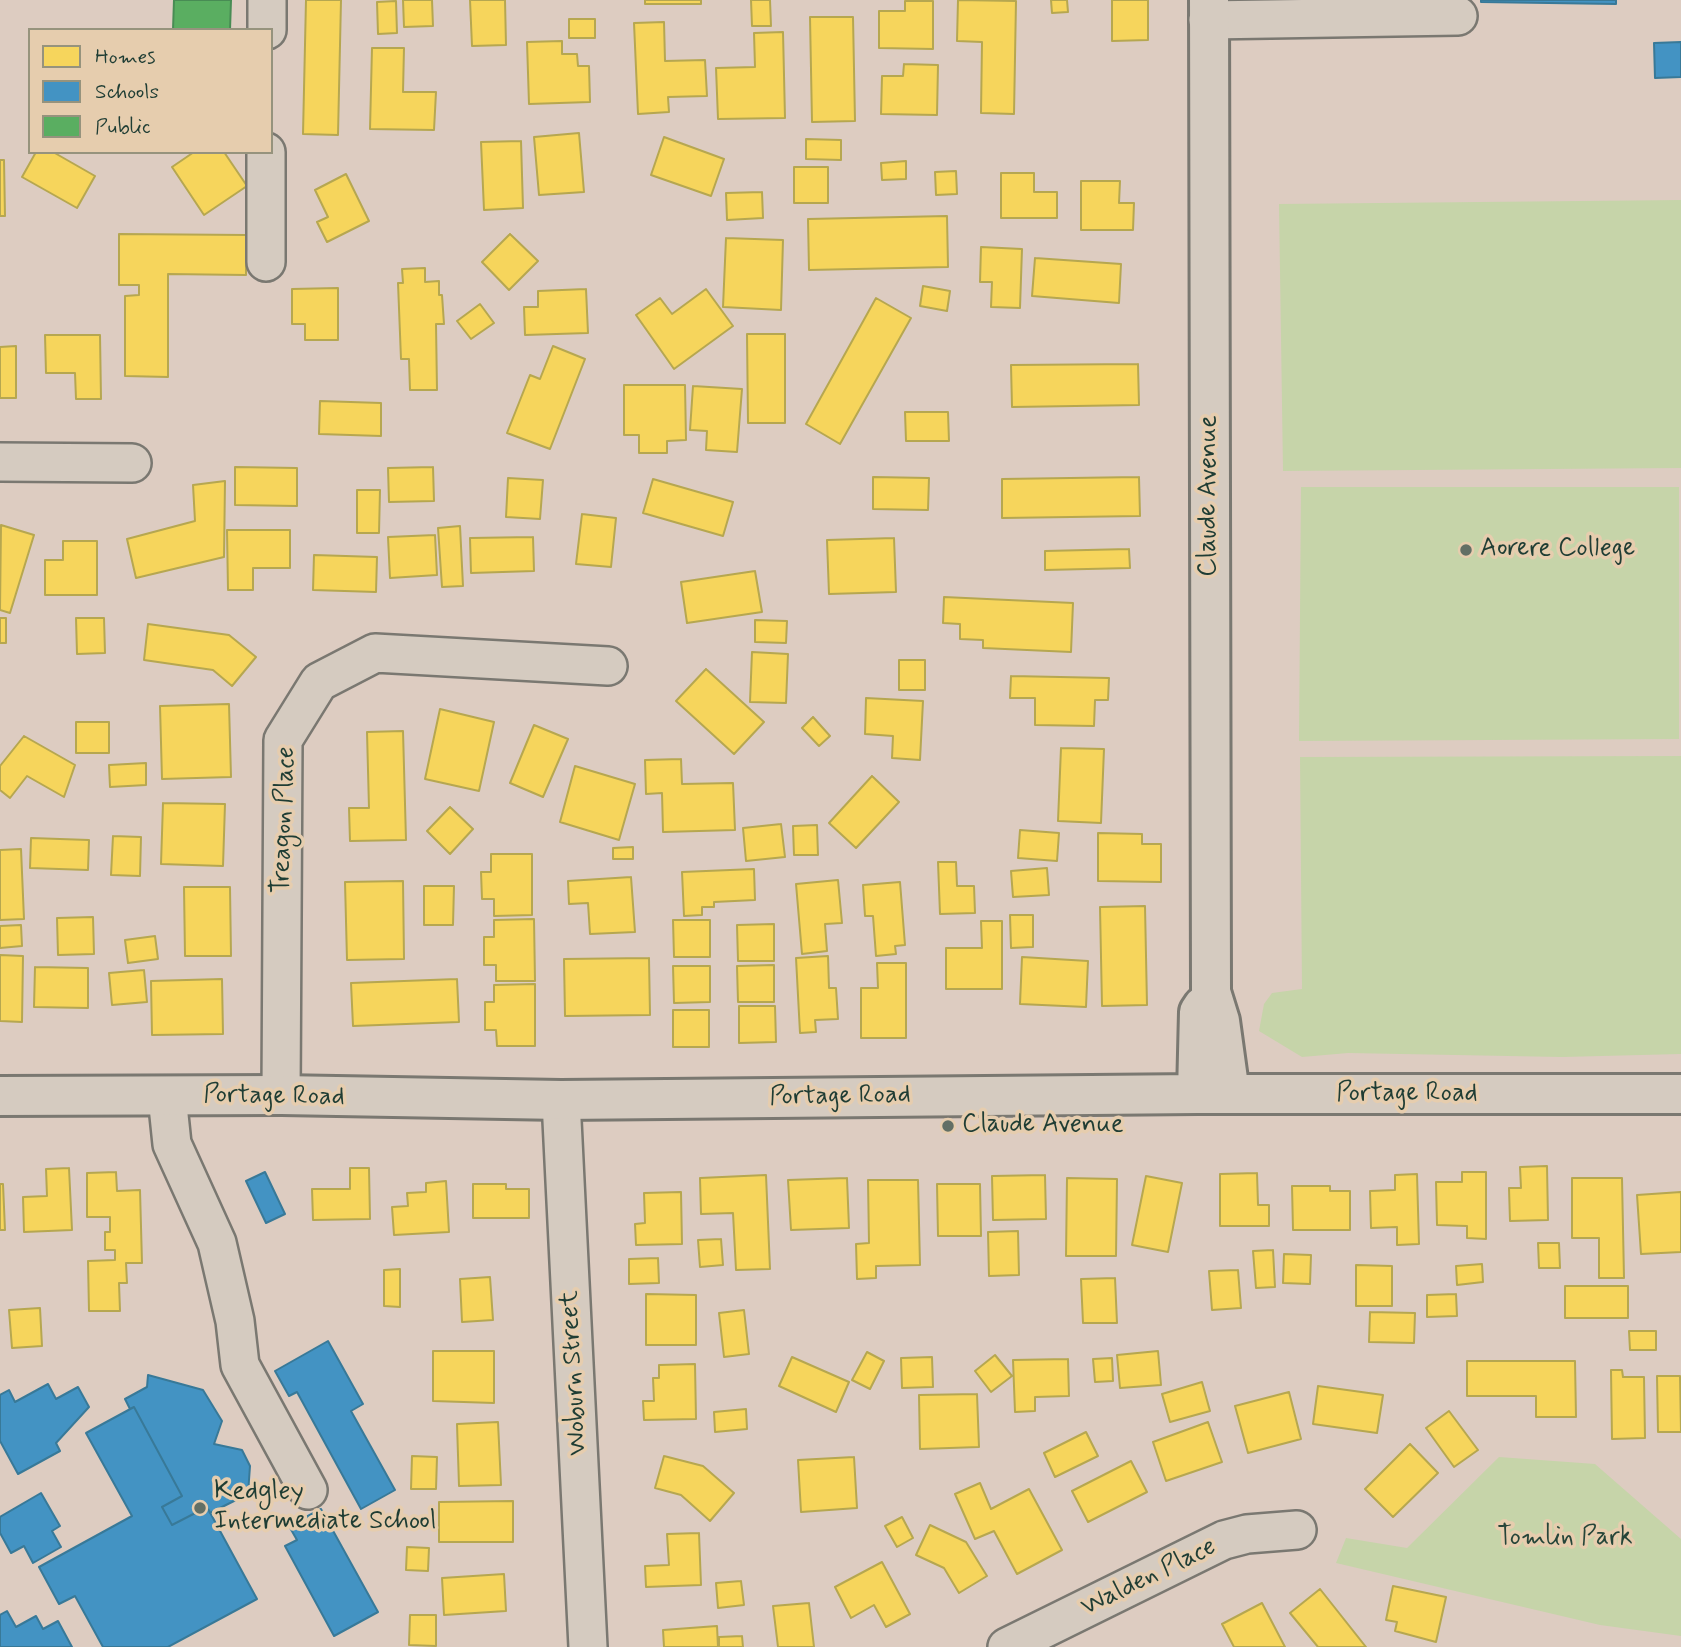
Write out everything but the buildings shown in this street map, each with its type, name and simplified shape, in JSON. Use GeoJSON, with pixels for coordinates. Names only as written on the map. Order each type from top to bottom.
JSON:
{"type":"FeatureCollection","features":[{"type":"Feature","properties":{"kind":"main road","name":"Claude Avenue"},"geometry":{"type":"LineString","coordinates":[[1209,10],[1211,992],[1220,1021],[1213,1094]]}},
{"type":"Feature","properties":{"kind":"main road","name":"Portage Road"},"geometry":{"type":"LineString","coordinates":[[0,1096],[281,1095],[561,1100],[1213,1094],[1681,1094]]}},
{"type":"Feature","properties":{"kind":"street"},"geometry":{"type":"LineString","coordinates":[[267,0],[267,28]]}},
{"type":"Feature","properties":{"kind":"street"},"geometry":{"type":"LineString","coordinates":[[1209,10],[1458,16]]}},
{"type":"Feature","properties":{"kind":"street"},"geometry":{"type":"LineString","coordinates":[[266,262],[267,154]]}},
{"type":"Feature","properties":{"kind":"street"},"geometry":{"type":"LineString","coordinates":[[0,462],[132,463]]}},
{"type":"Feature","properties":{"kind":"street","name":"Treagon Place"},"geometry":{"type":"LineString","coordinates":[[281,1095],[283,740],[319,682],[374,653],[608,666]]}},
{"type":"Feature","properties":{"kind":"street"},"geometry":{"type":"LineString","coordinates":[[167,1096],[172,1144],[217,1243],[235,1321],[240,1365],[308,1490]]}},
{"type":"Feature","properties":{"kind":"street","name":"Woburn Street"},"geometry":{"type":"LineString","coordinates":[[561,1100],[588,1647]]}},
{"type":"Feature","properties":{"kind":"street","name":"Walden Place"},"geometry":{"type":"LineString","coordinates":[[1007,1647],[1224,1541],[1247,1534],[1297,1530]]}},
{"type":"Feature","properties":{"kind":"green space"},"geometry":{"type":"Polygon","coordinates":[[[1681,200],[1681,468],[1283,471],[1279,204],[1681,200]]]}},
{"type":"Feature","properties":{"kind":"green space"},"geometry":{"type":"Polygon","coordinates":[[[1301,487],[1679,487],[1679,739],[1299,741],[1301,487]]]}},
{"type":"Feature","properties":{"kind":"green space"},"geometry":{"type":"Polygon","coordinates":[[[1681,756],[1681,1054],[1562,1057],[1348,1053],[1302,1057],[1259,1031],[1264,1004],[1272,993],[1302,989],[1300,757],[1681,756]]]}},
{"type":"Feature","properties":{"kind":"green space","name":"Tomlin Park"},"geometry":{"type":"Polygon","coordinates":[[[1499,1457],[1595,1464],[1681,1539],[1681,1636],[1600,1625],[1336,1563],[1346,1538],[1407,1548],[1499,1457]]]}},
{"type":"Feature","properties":{"kind":"place","name":"Aorere College"},"geometry":{"type":"Point","coordinates":[1466,550]}},
{"type":"Feature","properties":{"kind":"place","name":"Claude Avenue"},"geometry":{"type":"Point","coordinates":[948,1126]}},
{"type":"Feature","properties":{"kind":"place","name":"Kedgley Intermediate School"},"geometry":{"type":"Point","coordinates":[200,1508]}}]}
